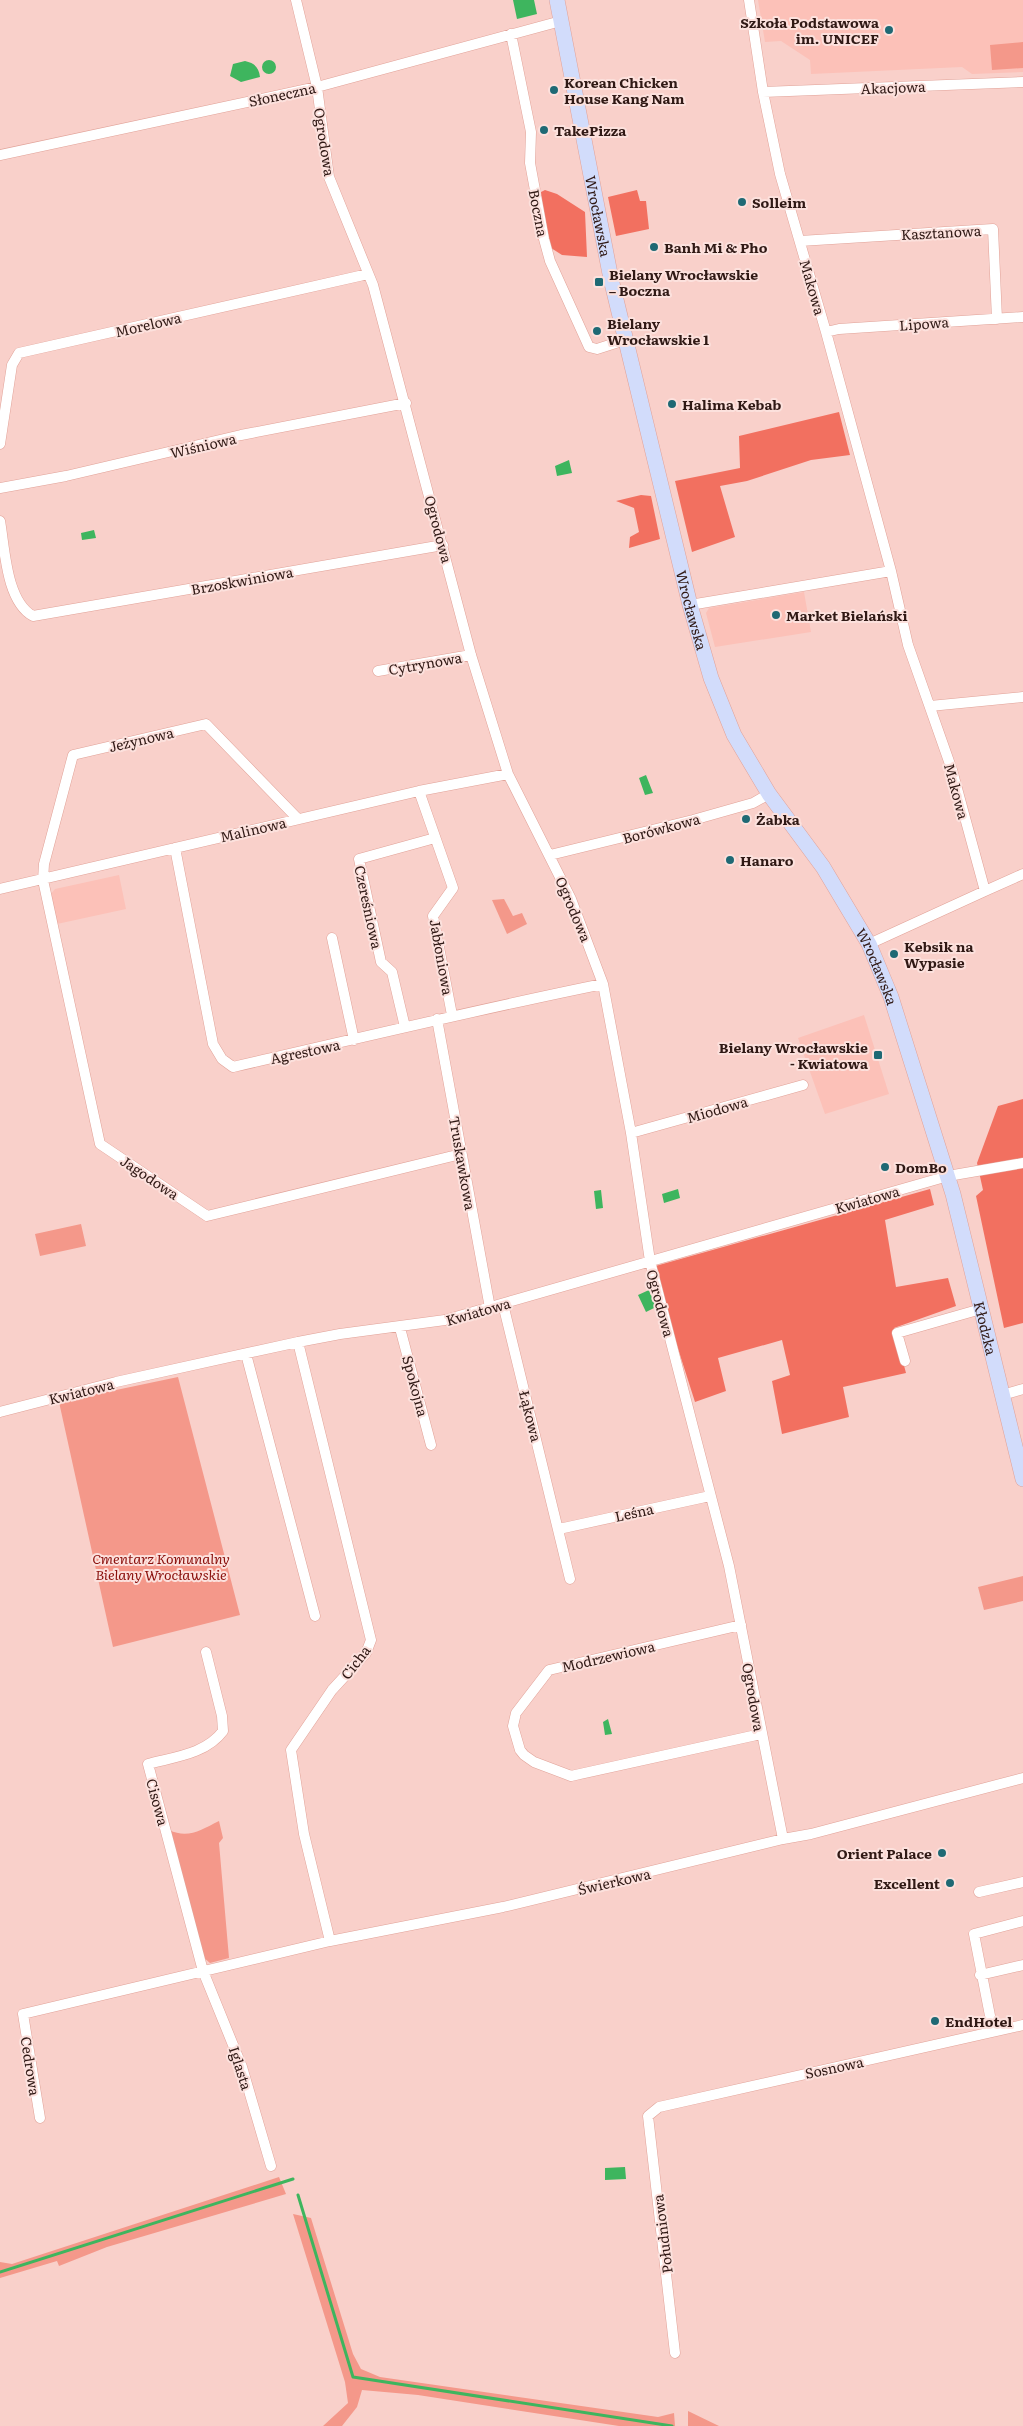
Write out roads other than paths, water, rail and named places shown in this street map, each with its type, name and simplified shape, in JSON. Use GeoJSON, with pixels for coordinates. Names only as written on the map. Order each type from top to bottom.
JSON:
{"type":"FeatureCollection","features":[{"type":"Feature","properties":{"kind":"main road","name":"Wrocławska"},"geometry":{"type":"LineString","coordinates":[[557,0],[609,271],[690,605],[719,703],[734,735],[770,794],[823,867],[869,944],[891,997],[948,1176]]}},
{"type":"Feature","properties":{"kind":"main road","name":"Kłodzka"},"geometry":{"type":"LineString","coordinates":[[948,1176],[1023,1479]]}},
{"type":"Feature","properties":{"kind":"street","name":"Ogrodowa"},"geometry":{"type":"LineString","coordinates":[[296,0],[317,87],[329,177],[368,274],[406,403],[471,655],[508,774],[550,855],[588,938],[603,984],[631,1133],[650,1261],[729,1566],[783,1839]]}},
{"type":"Feature","properties":{"kind":"street","name":"Makowa"},"geometry":{"type":"LineString","coordinates":[[749,0],[763,92],[780,174],[826,332],[891,571],[908,645],[952,770],[985,892]]}},
{"type":"Feature","properties":{"kind":"street","name":"Słoneczna"},"geometry":{"type":"LineString","coordinates":[[0,155],[317,87],[561,21]]}},
{"type":"Feature","properties":{"kind":"street","name":"Boczna"},"geometry":{"type":"LineString","coordinates":[[511,34],[531,132],[530,163],[550,261],[589,347],[597,349],[625,340]]}},
{"type":"Feature","properties":{"kind":"street","name":"Akacjowa"},"geometry":{"type":"LineString","coordinates":[[763,92],[1023,82]]}},
{"type":"Feature","properties":{"kind":"street","name":"Kasztanowa"},"geometry":{"type":"LineString","coordinates":[[800,241],[993,228],[997,319]]}},
{"type":"Feature","properties":{"kind":"street","name":"Morelowa"},"geometry":{"type":"LineString","coordinates":[[0,444],[12,365],[19,353],[368,274]]}},
{"type":"Feature","properties":{"kind":"street","name":"Lipowa"},"geometry":{"type":"LineString","coordinates":[[826,332],[839,329],[1023,318]]}},
{"type":"Feature","properties":{"kind":"street","name":"Wiśniowa"},"geometry":{"type":"LineString","coordinates":[[0,488],[66,476],[241,435],[406,403]]}},
{"type":"Feature","properties":{"kind":"street","name":"Brzoskwiniowa"},"geometry":{"type":"LineString","coordinates":[[0,521],[16,600],[33,616],[42,616],[443,545]]}},
{"type":"Feature","properties":{"kind":"street"},"geometry":{"type":"LineString","coordinates":[[690,605],[891,571]]}},
{"type":"Feature","properties":{"kind":"street","name":"Cytrynowa"},"geometry":{"type":"LineString","coordinates":[[378,672],[471,655]]}},
{"type":"Feature","properties":{"kind":"street"},"geometry":{"type":"LineString","coordinates":[[930,706],[1023,697]]}},
{"type":"Feature","properties":{"kind":"street","name":"Jeżynowa"},"geometry":{"type":"LineString","coordinates":[[43,880],[44,864],[73,755],[206,724],[298,818]]}},
{"type":"Feature","properties":{"kind":"street","name":"Malinowa"},"geometry":{"type":"LineString","coordinates":[[0,889],[298,818],[419,791],[508,774]]}},
{"type":"Feature","properties":{"kind":"street","name":"Jabłoniowa"},"geometry":{"type":"LineString","coordinates":[[419,791],[453,888],[432,916],[452,1015]]}},
{"type":"Feature","properties":{"kind":"street","name":"Borówkowa"},"geometry":{"type":"LineString","coordinates":[[550,855],[701,818],[754,803],[770,794]]}},
{"type":"Feature","properties":{"kind":"street","name":"Czereśniowa"},"geometry":{"type":"LineString","coordinates":[[405,1027],[392,972],[381,962],[359,859],[435,838]]}},
{"type":"Feature","properties":{"kind":"street","name":"Agrestowa"},"geometry":{"type":"LineString","coordinates":[[175,848],[213,1044],[222,1059],[232,1066],[354,1040],[452,1015],[603,984]]}},
{"type":"Feature","properties":{"kind":"street"},"geometry":{"type":"LineString","coordinates":[[869,944],[1023,874]]}},
{"type":"Feature","properties":{"kind":"street","name":"Jagodowa"},"geometry":{"type":"LineString","coordinates":[[43,880],[100,1144],[207,1216],[462,1154]]}},
{"type":"Feature","properties":{"kind":"street"},"geometry":{"type":"LineString","coordinates":[[332,938],[354,1040]]}},
{"type":"Feature","properties":{"kind":"street","name":"Truskawkowa"},"geometry":{"type":"LineString","coordinates":[[437,1019],[490,1308]]}},
{"type":"Feature","properties":{"kind":"street","name":"Miodowa"},"geometry":{"type":"LineString","coordinates":[[631,1133],[803,1085]]}},
{"type":"Feature","properties":{"kind":"street","name":"Kwiatowa"},"geometry":{"type":"LineString","coordinates":[[0,1412],[108,1384],[298,1342],[340,1334],[400,1328],[445,1320],[948,1176],[1023,1163]]}},
{"type":"Feature","properties":{"kind":"street","name":"Łąkowa"},"geometry":{"type":"LineString","coordinates":[[503,1304],[570,1579]]}},
{"type":"Feature","properties":{"kind":"street"},"geometry":{"type":"LineString","coordinates":[[905,1361],[897,1333],[982,1309]]}},
{"type":"Feature","properties":{"kind":"street","name":"Spokojna"},"geometry":{"type":"LineString","coordinates":[[400,1328],[431,1445]]}},
{"type":"Feature","properties":{"kind":"street","name":"Cicha"},"geometry":{"type":"LineString","coordinates":[[298,1342],[371,1640],[366,1653],[332,1690],[291,1750],[304,1834],[330,1941]]}},
{"type":"Feature","properties":{"kind":"street"},"geometry":{"type":"LineString","coordinates":[[246,1354],[315,1616]]}},
{"type":"Feature","properties":{"kind":"street"},"geometry":{"type":"LineString","coordinates":[[1002,1395],[1023,1389]]}},
{"type":"Feature","properties":{"kind":"street","name":"Leśna"},"geometry":{"type":"LineString","coordinates":[[559,1529],[710,1496]]}},
{"type":"Feature","properties":{"kind":"street","name":"Modrzewiowa"},"geometry":{"type":"LineString","coordinates":[[741,1625],[549,1670],[516,1713],[513,1726],[520,1750],[524,1754],[534,1762],[571,1776],[761,1734]]}},
{"type":"Feature","properties":{"kind":"street","name":"Cisowa"},"geometry":{"type":"LineString","coordinates":[[203,1971],[148,1764],[195,1752],[217,1739],[224,1731],[206,1652]]}},
{"type":"Feature","properties":{"kind":"street","name":"Świerkowa"},"geometry":{"type":"LineString","coordinates":[[23,2014],[330,1941],[504,1907],[911,1809],[1023,1778]]}},
{"type":"Feature","properties":{"kind":"street"},"geometry":{"type":"LineString","coordinates":[[979,1892],[1023,1882]]}},
{"type":"Feature","properties":{"kind":"street"},"geometry":{"type":"LineString","coordinates":[[992,2032],[980,1975],[974,1934],[1023,1921]]}},
{"type":"Feature","properties":{"kind":"street"},"geometry":{"type":"LineString","coordinates":[[980,1975],[1023,1965]]}},
{"type":"Feature","properties":{"kind":"street","name":"Iglasta"},"geometry":{"type":"LineString","coordinates":[[203,1971],[242,2067],[271,2166]]}},
{"type":"Feature","properties":{"kind":"street","name":"Cedrowa"},"geometry":{"type":"LineString","coordinates":[[23,2014],[40,2118]]}},
{"type":"Feature","properties":{"kind":"street","name":"Sosnowa"},"geometry":{"type":"LineString","coordinates":[[648,2116],[659,2107],[1023,2025]]}},
{"type":"Feature","properties":{"kind":"street","name":"Południowa"},"geometry":{"type":"LineString","coordinates":[[648,2116],[675,2353]]}},
{"type":"Feature","properties":{"kind":"waterway"},"geometry":{"type":"LineString","coordinates":[[0,2272],[293,2179]]}},
{"type":"Feature","properties":{"kind":"waterway"},"geometry":{"type":"LineString","coordinates":[[298,2195],[353,2377],[672,2426]]}},
{"type":"Feature","properties":{"kind":"place","name":"Szkoła Podstawowa im. UNICEF"},"geometry":{"type":"Point","coordinates":[889,30]}},
{"type":"Feature","properties":{"kind":"place","name":"Korean Chicken House Kang Nam"},"geometry":{"type":"Point","coordinates":[554,90]}},
{"type":"Feature","properties":{"kind":"place","name":"TakePizza"},"geometry":{"type":"Point","coordinates":[544,130]}},
{"type":"Feature","properties":{"kind":"place","name":"Solleim"},"geometry":{"type":"Point","coordinates":[742,202]}},
{"type":"Feature","properties":{"kind":"place","name":"Banh Mi & Pho"},"geometry":{"type":"Point","coordinates":[654,247]}},
{"type":"Feature","properties":{"kind":"place","name":"Bielany Wrocławskie – Boczna"},"geometry":{"type":"Point","coordinates":[599,282]}},
{"type":"Feature","properties":{"kind":"place","name":"Bielany Wrocławskie 1"},"geometry":{"type":"Point","coordinates":[597,331]}},
{"type":"Feature","properties":{"kind":"place","name":"Halima Kebab"},"geometry":{"type":"Point","coordinates":[672,404]}},
{"type":"Feature","properties":{"kind":"place","name":"Market Bielański"},"geometry":{"type":"Point","coordinates":[776,615]}},
{"type":"Feature","properties":{"kind":"place","name":"Żabka"},"geometry":{"type":"Point","coordinates":[746,819]}},
{"type":"Feature","properties":{"kind":"place","name":"Hanaro"},"geometry":{"type":"Point","coordinates":[730,860]}},
{"type":"Feature","properties":{"kind":"place","name":"Kebsik na Wypasie"},"geometry":{"type":"Point","coordinates":[894,954]}},
{"type":"Feature","properties":{"kind":"place","name":"Bielany Wrocławskie - Kwiatowa"},"geometry":{"type":"Point","coordinates":[878,1055]}},
{"type":"Feature","properties":{"kind":"place","name":"DomBo"},"geometry":{"type":"Point","coordinates":[885,1167]}},
{"type":"Feature","properties":{"kind":"place","name":"Orient Palace"},"geometry":{"type":"Point","coordinates":[942,1853]}},
{"type":"Feature","properties":{"kind":"place","name":"Excellent"},"geometry":{"type":"Point","coordinates":[950,1883]}},
{"type":"Feature","properties":{"kind":"place","name":"EndHotel"},"geometry":{"type":"Point","coordinates":[935,2021]}},
{"type":"Feature","properties":{"kind":"park label","name":"Cmentarz Komunalny Bielany Wrocławskie"},"geometry":{"type":"Point","coordinates":[161,1566]}}]}
